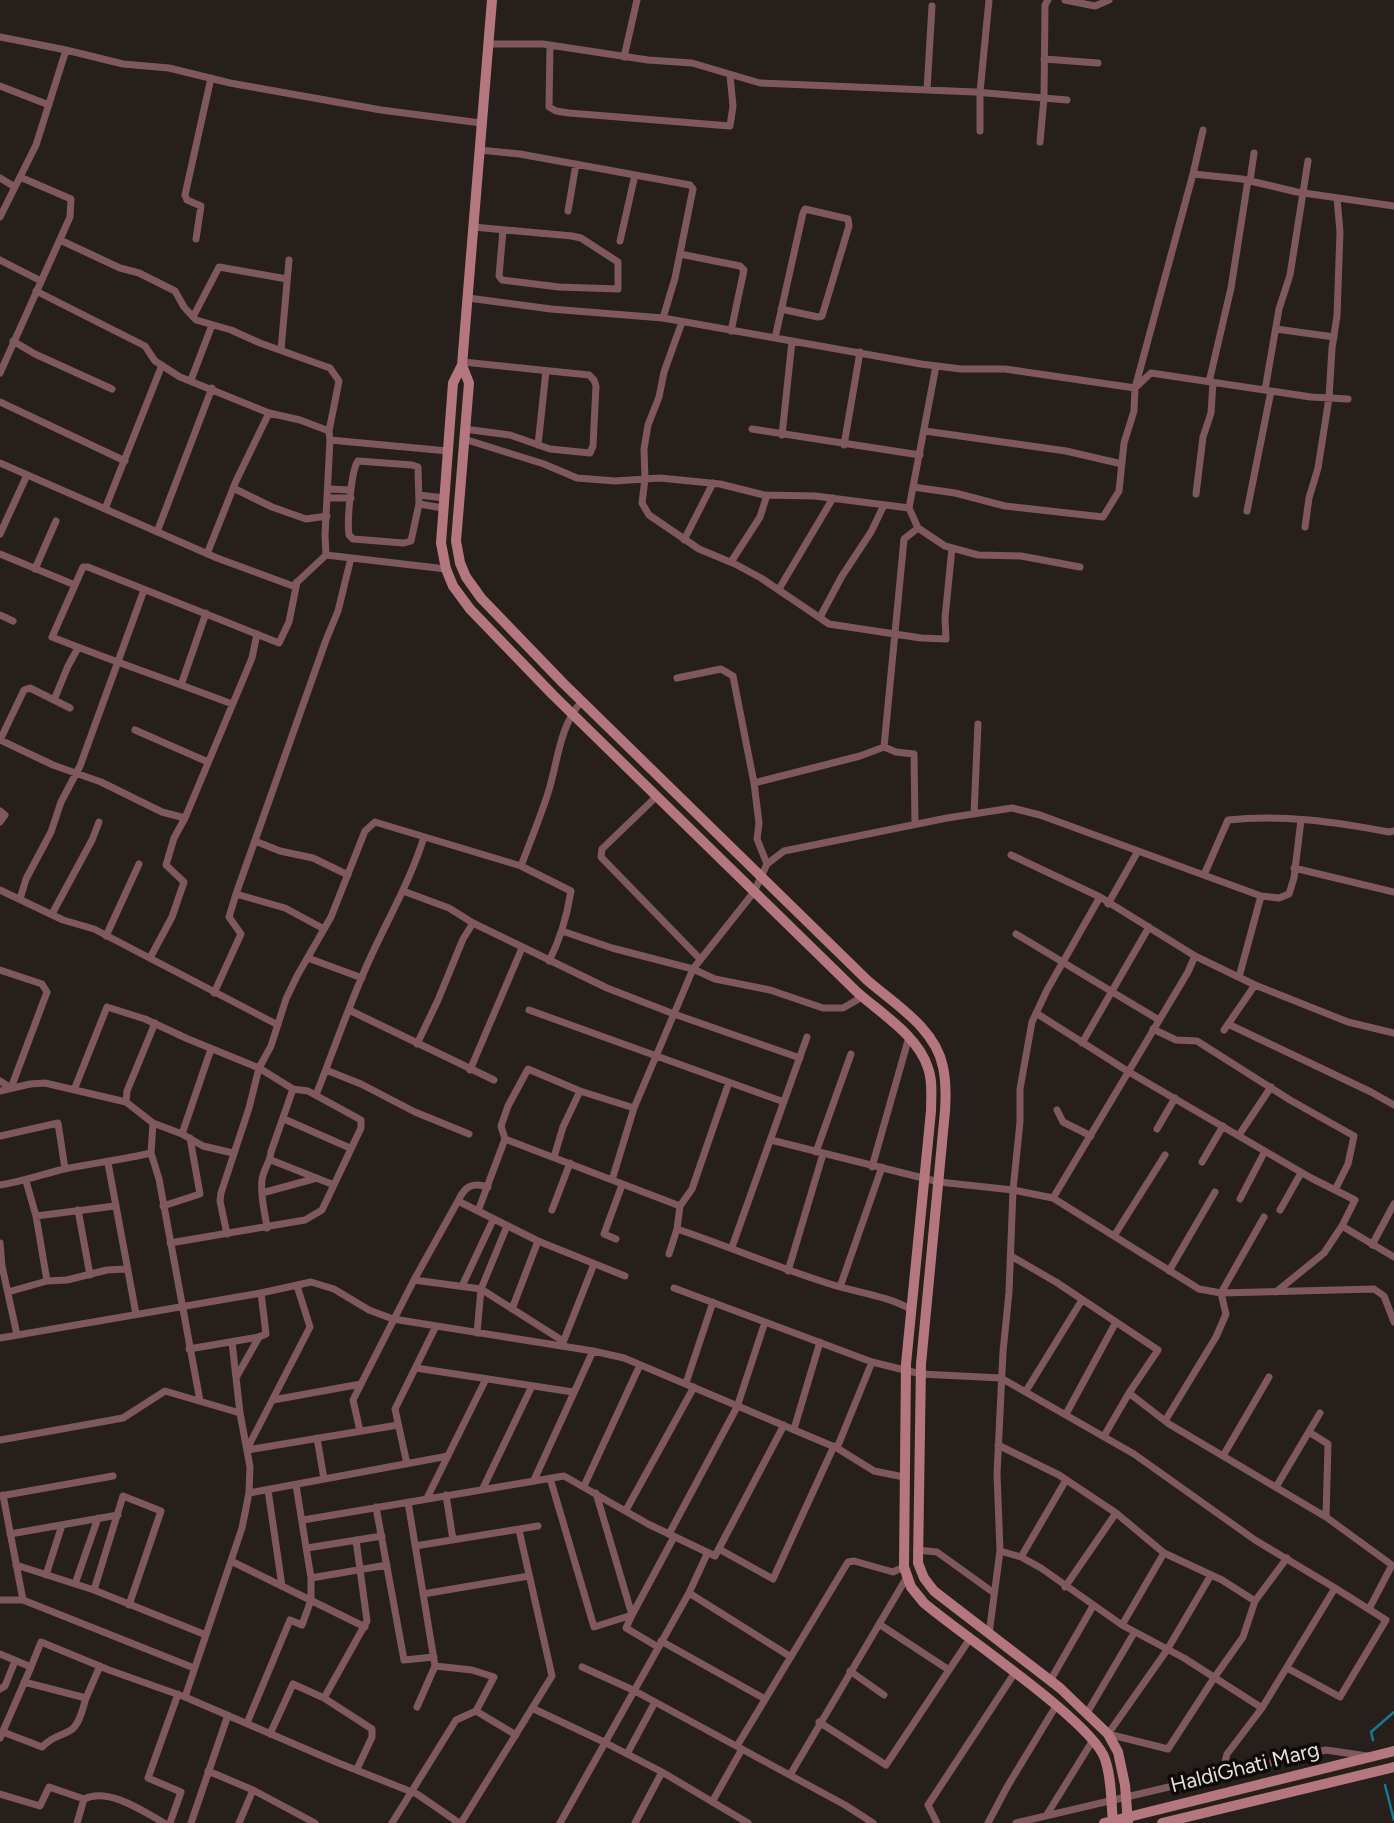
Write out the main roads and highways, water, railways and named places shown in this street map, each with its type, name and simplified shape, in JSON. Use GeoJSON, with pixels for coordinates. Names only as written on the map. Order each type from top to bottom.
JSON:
{"type":"FeatureCollection","features":[{"type":"Feature","properties":{"kind":"waterway"},"geometry":{"type":"LineString","coordinates":[[1373,1740],[1371,1732],[1394,1712]]}},
{"type":"Feature","properties":{"kind":"waterway"},"geometry":{"type":"LineString","coordinates":[[1385,1785],[1394,1820]]}}]}
